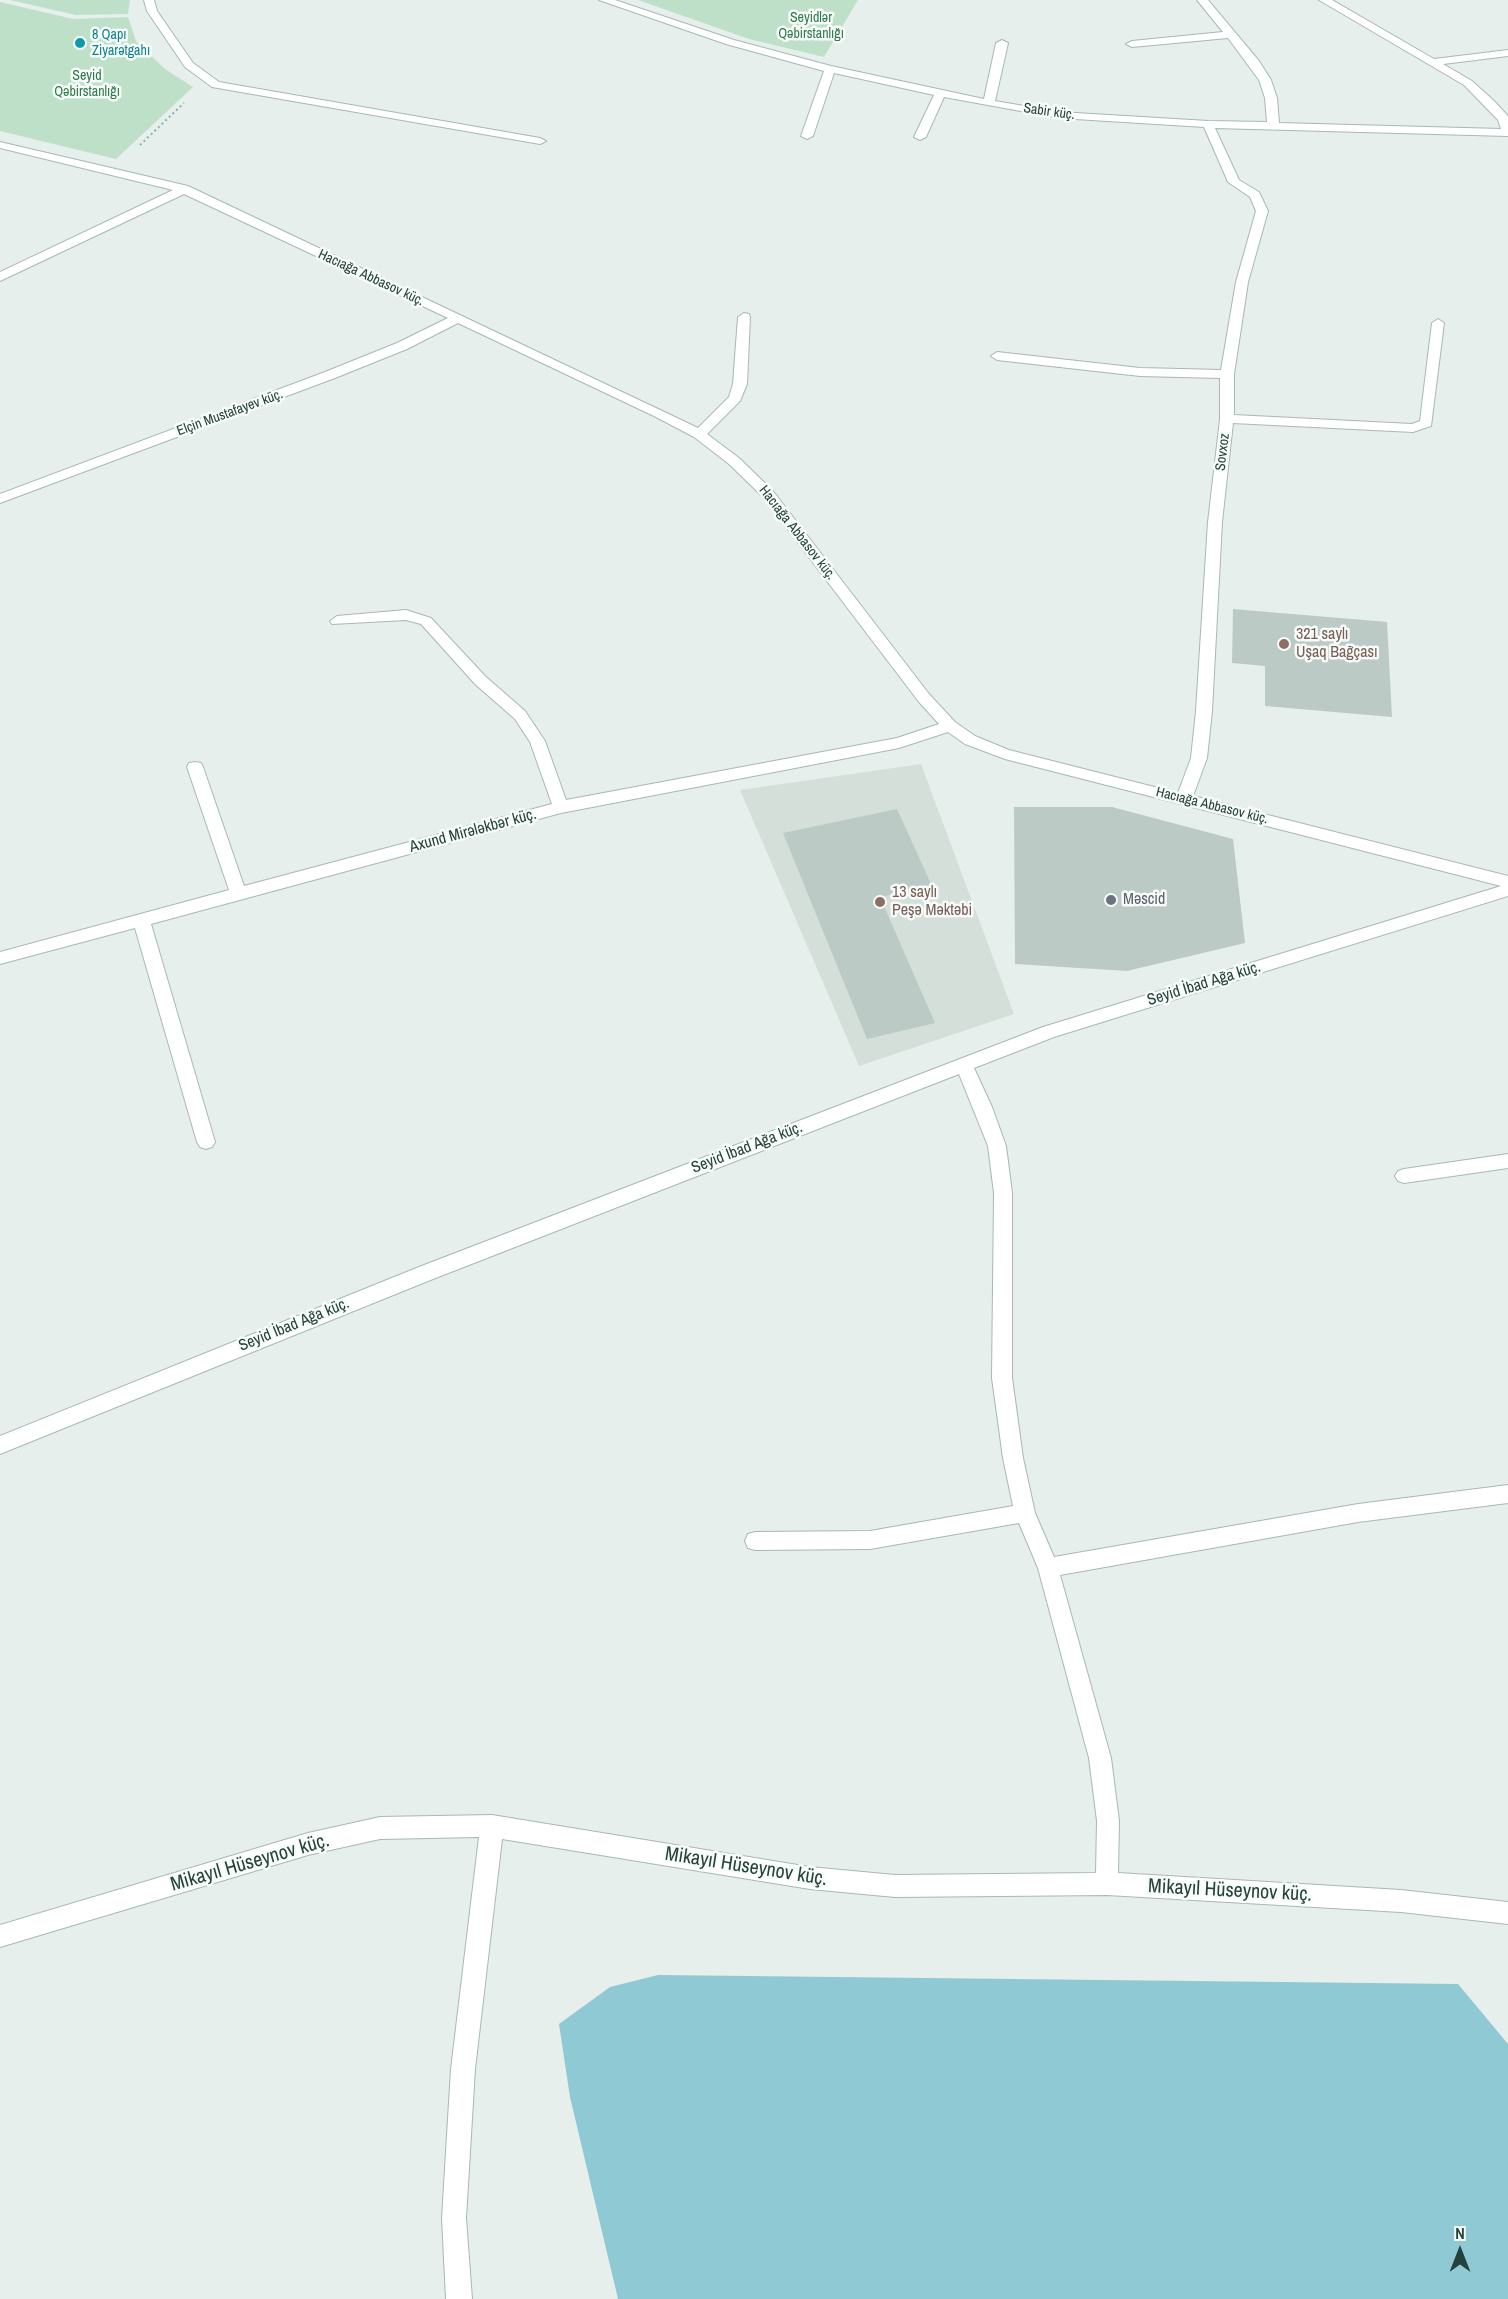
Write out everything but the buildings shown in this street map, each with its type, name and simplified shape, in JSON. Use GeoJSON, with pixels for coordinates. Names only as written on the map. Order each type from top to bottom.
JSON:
{"type":"FeatureCollection","features":[{"type":"Feature","properties":{"kind":"street"},"geometry":{"type":"LineString","coordinates":[[149,0],[152,11],[189,65],[216,85],[540,141]]}},
{"type":"Feature","properties":{"kind":"street","name":"Sabir küç."},"geometry":{"type":"LineString","coordinates":[[604,0],[730,42],[830,69],[989,103],[1059,115],[1444,132],[1508,132]]}},
{"type":"Feature","properties":{"kind":"street"},"geometry":{"type":"LineString","coordinates":[[1202,0],[1253,61],[1265,80],[1271,98],[1273,124]]}},
{"type":"Feature","properties":{"kind":"street"},"geometry":{"type":"LineString","coordinates":[[1324,0],[1468,83],[1490,102],[1504,119],[1508,132]]}},
{"type":"Feature","properties":{"kind":"street"},"geometry":{"type":"LineString","coordinates":[[1132,44],[1229,35]]}},
{"type":"Feature","properties":{"kind":"street"},"geometry":{"type":"LineString","coordinates":[[989,103],[1002,43]]}},
{"type":"Feature","properties":{"kind":"street"},"geometry":{"type":"LineString","coordinates":[[1434,62],[1508,53]]}},
{"type":"Feature","properties":{"kind":"street"},"geometry":{"type":"LineString","coordinates":[[807,136],[830,69]]}},
{"type":"Feature","properties":{"kind":"street"},"geometry":{"type":"LineString","coordinates":[[920,137],[940,93]]}},
{"type":"Feature","properties":{"kind":"street","name":"Sovxoz"},"geometry":{"type":"LineString","coordinates":[[1184,800],[1199,758],[1204,711],[1214,533],[1227,419],[1227,374],[1242,282],[1262,211],[1255,195],[1234,182],[1208,123]]}},
{"type":"Feature","properties":{"kind":"street","name":"Hacıağa Abbasov küç."},"geometry":{"type":"LineString","coordinates":[[0,145],[184,189],[699,434],[734,461],[768,494],[924,698],[950,726],[969,740],[1005,754],[1508,882]]}},
{"type":"Feature","properties":{"kind":"street"},"geometry":{"type":"LineString","coordinates":[[0,277],[184,189]]}},
{"type":"Feature","properties":{"kind":"street"},"geometry":{"type":"LineString","coordinates":[[699,434],[735,398],[740,384],[744,317]]}},
{"type":"Feature","properties":{"kind":"street","name":"Elçin Mustafayev küç."},"geometry":{"type":"LineString","coordinates":[[0,499],[330,375],[402,346],[457,319]]}},
{"type":"Feature","properties":{"kind":"street"},"geometry":{"type":"LineString","coordinates":[[1227,419],[1413,428],[1426,423],[1438,323]]}},
{"type":"Feature","properties":{"kind":"street"},"geometry":{"type":"LineString","coordinates":[[997,356],[1140,372],[1227,374]]}},
{"type":"Feature","properties":{"kind":"street"},"geometry":{"type":"LineString","coordinates":[[337,621],[406,615],[426,621],[480,680],[520,715],[537,741],[561,807]]}},
{"type":"Feature","properties":{"kind":"street","name":"Axund Mirələkbər küç."},"geometry":{"type":"LineString","coordinates":[[0,958],[561,807],[899,743],[950,726]]}},
{"type":"Feature","properties":{"kind":"street"},"geometry":{"type":"LineString","coordinates":[[195,767],[238,893]]}},
{"type":"Feature","properties":{"kind":"street","name":"Seyid İbad Ağa küç."},"geometry":{"type":"LineString","coordinates":[[0,1445],[284,1329],[1049,1032],[1508,890]]}},
{"type":"Feature","properties":{"kind":"street"},"geometry":{"type":"LineString","coordinates":[[141,919],[206,1142]]}},
{"type":"Feature","properties":{"kind":"street"},"geometry":{"type":"LineString","coordinates":[[963,1064],[983,1107],[996,1146],[1003,1193],[1002,1378],[1013,1458],[1025,1513],[1048,1568],[1100,1758],[1108,1821],[1107,1884]]}},
{"type":"Feature","properties":{"kind":"street"},"geometry":{"type":"LineString","coordinates":[[1404,1176],[1508,1161]]}},
{"type":"Feature","properties":{"kind":"street"},"geometry":{"type":"LineString","coordinates":[[1048,1568],[1358,1513],[1508,1494]]}},
{"type":"Feature","properties":{"kind":"street"},"geometry":{"type":"LineString","coordinates":[[755,1541],[870,1540],[1025,1513]]}},
{"type":"Feature","properties":{"kind":"street"},"geometry":{"type":"LineString","coordinates":[[459,2299],[454,2218],[463,2069],[492,1827]]}},
{"type":"Feature","properties":{"kind":"street","name":"Mikayıl Hüseynov küç."},"geometry":{"type":"LineString","coordinates":[[0,1936],[308,1844],[381,1828],[492,1827],[810,1878],[896,1886],[1107,1884],[1401,1901],[1508,1913]]}},
{"type":"Feature","properties":{"kind":"path"},"geometry":{"type":"LineString","coordinates":[[113,172],[183,104],[216,85]]}},
{"type":"Feature","properties":{"kind":"shaded area","name":"13 saylı Peşə Məktəbi"},"geometry":{"type":"Polygon","coordinates":[[[921,764],[1014,1014],[859,1066],[740,790],[921,764]]]}},
{"type":"Feature","properties":{"kind":"green space"},"geometry":{"type":"Polygon","coordinates":[[[10,0],[130,0],[128,14],[76,15],[10,0]]]}},
{"type":"Feature","properties":{"kind":"green space","name":"Seyidlər Qəbirstanlığı"},"geometry":{"type":"Polygon","coordinates":[[[638,0],[858,0],[824,57],[749,39],[638,0]]]}},
{"type":"Feature","properties":{"kind":"green space","name":"Seyid Qəbirstanlığı"},"geometry":{"type":"Polygon","coordinates":[[[0,2],[73,19],[128,17],[136,41],[165,69],[193,87],[116,159],[0,131],[0,2]]]}},
{"type":"Feature","properties":{"kind":"water"},"geometry":{"type":"Polygon","coordinates":[[[658,1975],[1458,1984],[1508,2044],[1508,2299],[618,2299],[570,2097],[559,2024],[610,1987],[658,1975]]]}},
{"type":"Feature","properties":{"kind":"place","name":"8 Qapı Ziyarətgahı"},"geometry":{"type":"Point","coordinates":[80,43]}},
{"type":"Feature","properties":{"kind":"place","name":"321 saylı Uşaq Bağçası"},"geometry":{"type":"Point","coordinates":[1284,644]}},
{"type":"Feature","properties":{"kind":"place","name":"Məscid"},"geometry":{"type":"Point","coordinates":[1111,900]}},
{"type":"Feature","properties":{"kind":"place","name":"13 saylı Peşə Məktəbi"},"geometry":{"type":"Point","coordinates":[880,902]}}]}
